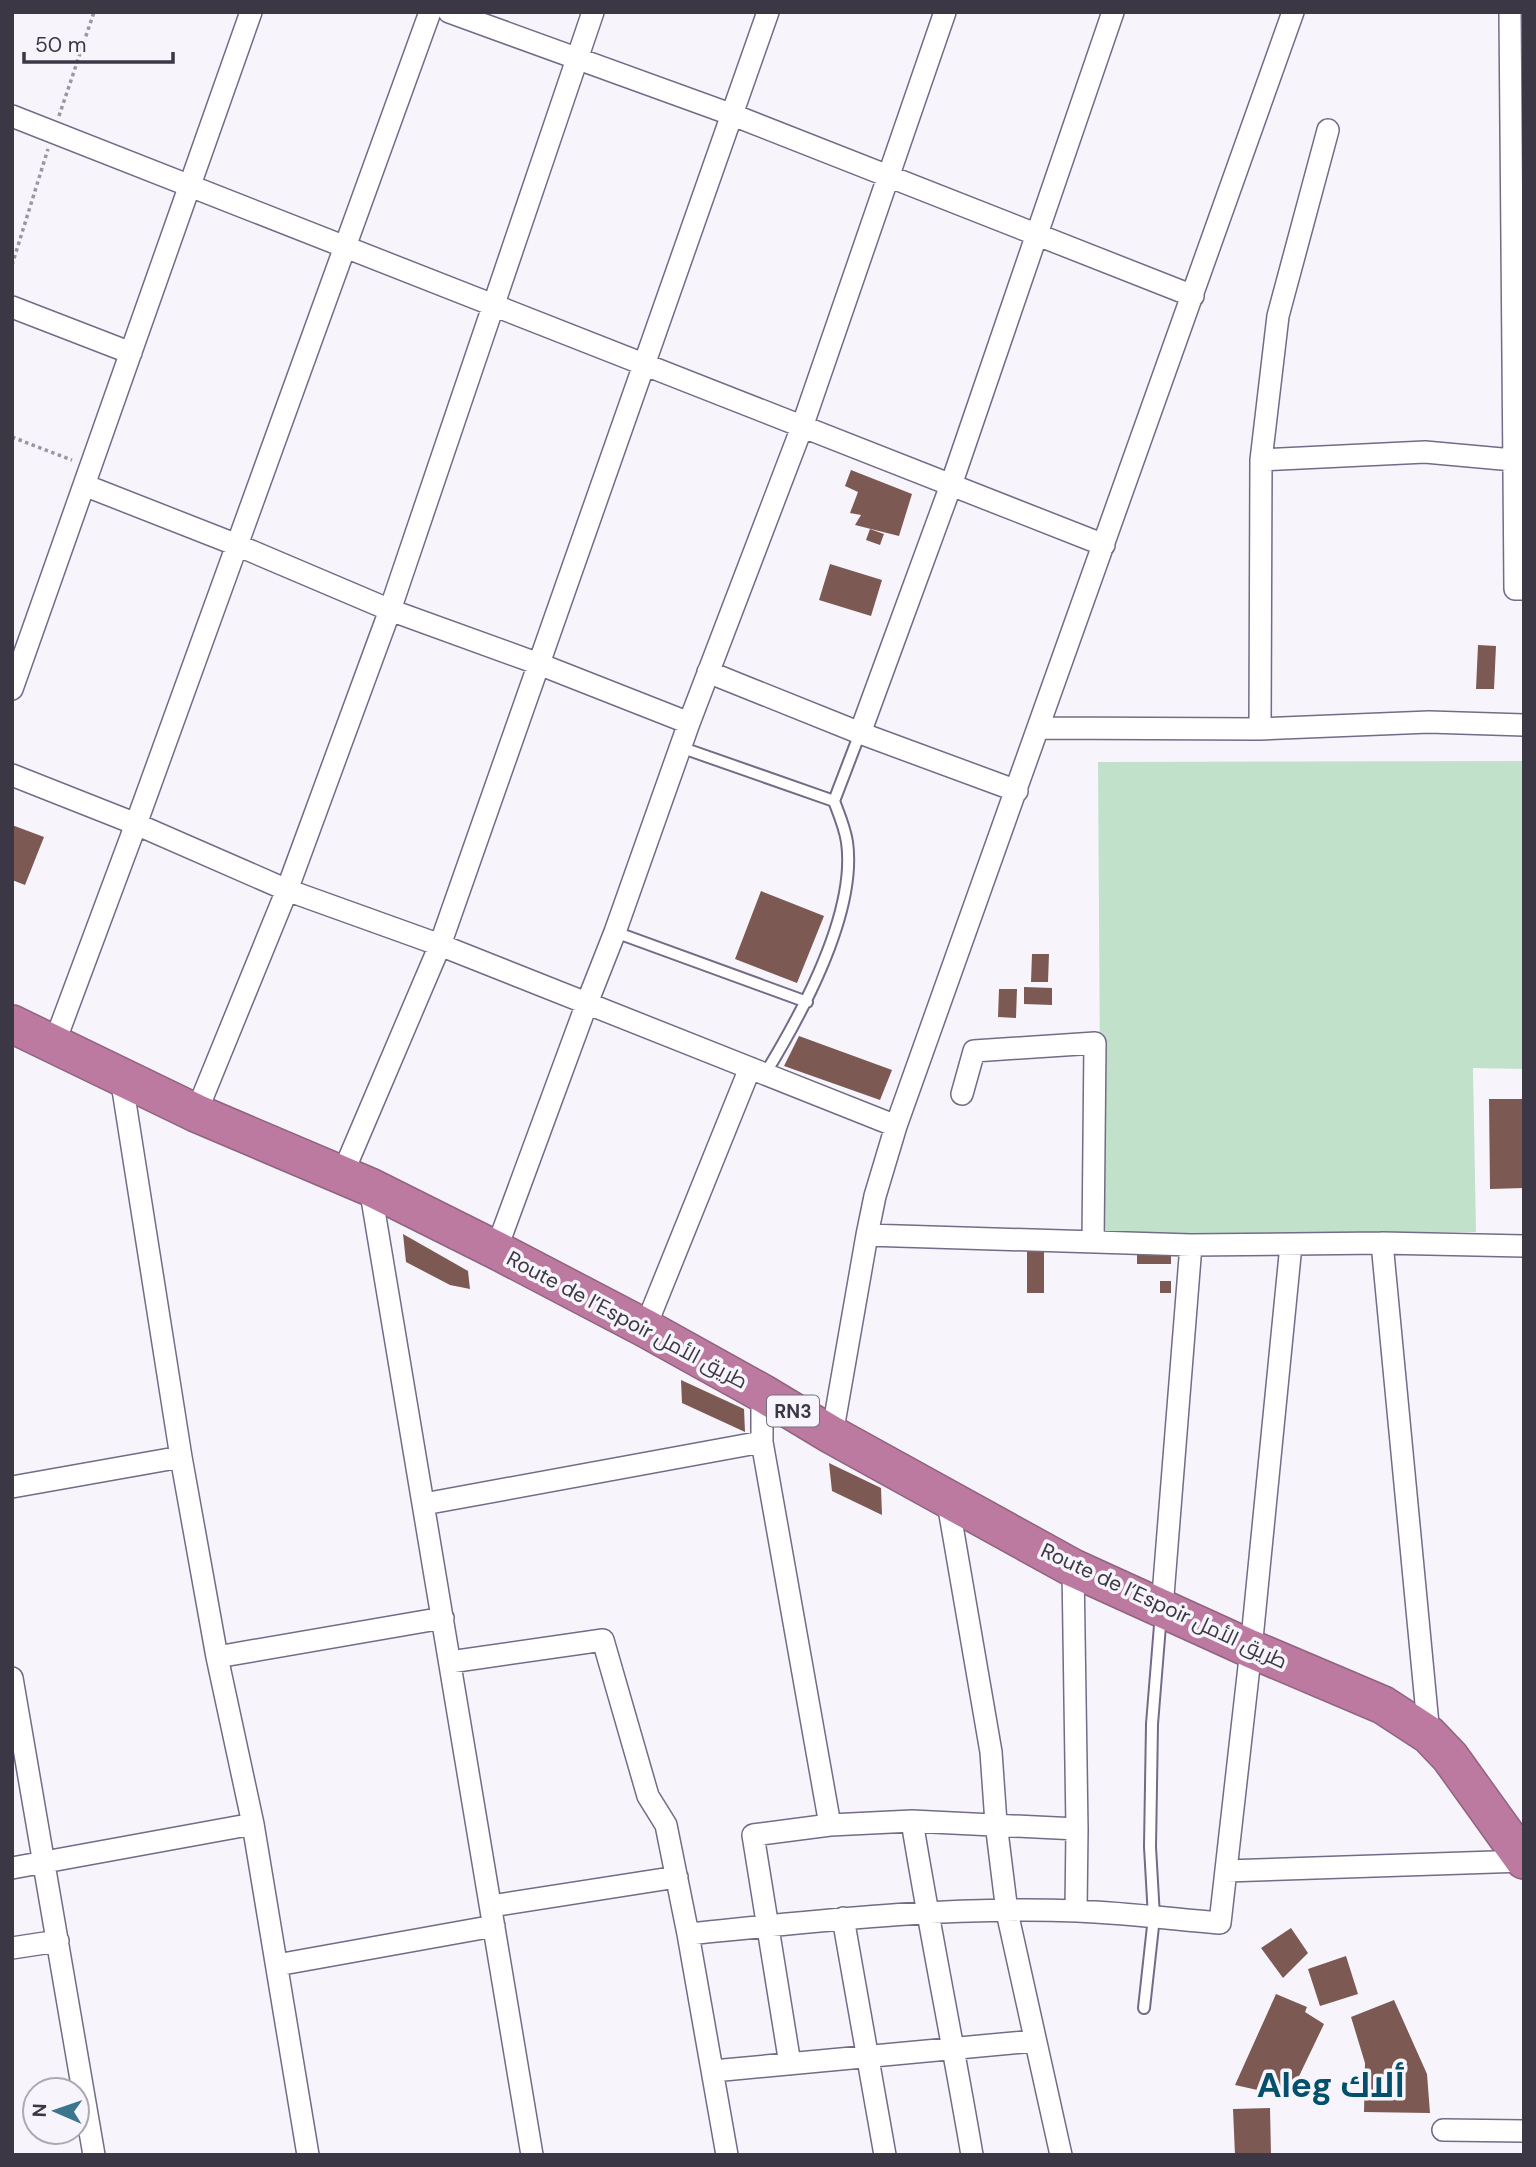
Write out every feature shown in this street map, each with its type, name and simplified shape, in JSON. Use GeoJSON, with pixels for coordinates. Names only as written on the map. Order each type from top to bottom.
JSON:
{"type":"FeatureCollection","features":[{"type":"Feature","properties":{"kind":"highway","name":"Route de l’Espoir طريق الأمل"},"geometry":{"type":"LineString","coordinates":[[12,1024],[196,1113],[356,1181],[496,1250],[645,1328],[1073,1568],[1251,1649],[1383,1705],[1429,1735],[1450,1757],[1524,1860]]}},
{"type":"Feature","properties":{"kind":"street"},"geometry":{"type":"LineString","coordinates":[[12,690],[251,12]]}},
{"type":"Feature","properties":{"kind":"street"},"geometry":{"type":"LineString","coordinates":[[54,1044],[430,12]]}},
{"type":"Feature","properties":{"kind":"street"},"geometry":{"type":"LineString","coordinates":[[449,12],[733,115],[1193,296]]}},
{"type":"Feature","properties":{"kind":"street"},"geometry":{"type":"LineString","coordinates":[[196,1113],[287,890],[390,610],[593,12]]}},
{"type":"Feature","properties":{"kind":"street"},"geometry":{"type":"LineString","coordinates":[[532,2155],[424,1504],[356,1181],[768,12]]}},
{"type":"Feature","properties":{"kind":"street"},"geometry":{"type":"LineString","coordinates":[[496,1250],[615,932],[680,747],[802,427],[945,12]]}},
{"type":"Feature","properties":{"kind":"street"},"geometry":{"type":"LineString","coordinates":[[860,733],[951,485],[1113,12]]}},
{"type":"Feature","properties":{"kind":"street"},"geometry":{"type":"LineString","coordinates":[[1510,12],[1518,236],[1519,461],[1515,589],[1524,589]]}},
{"type":"Feature","properties":{"kind":"street"},"geometry":{"type":"LineString","coordinates":[[832,1435],[875,1196],[896,1126],[1292,14]]}},
{"type":"Feature","properties":{"kind":"street"},"geometry":{"type":"LineString","coordinates":[[12,116],[1104,545]]}},
{"type":"Feature","properties":{"kind":"street"},"geometry":{"type":"LineString","coordinates":[[1260,729],[1261,460],[1278,316],[1328,130]]}},
{"type":"Feature","properties":{"kind":"street"},"geometry":{"type":"LineString","coordinates":[[12,307],[131,353]]}},
{"type":"Feature","properties":{"kind":"street"},"geometry":{"type":"LineString","coordinates":[[1261,460],[1425,452],[1519,461]]}},
{"type":"Feature","properties":{"kind":"street"},"geometry":{"type":"LineString","coordinates":[[87,476],[237,545],[390,610],[539,664],[689,723]]}},
{"type":"Feature","properties":{"kind":"street"},"geometry":{"type":"LineString","coordinates":[[708,672],[860,733],[1017,791]]}},
{"type":"Feature","properties":{"kind":"street"},"geometry":{"type":"LineString","coordinates":[[1039,728],[1260,729],[1429,722],[1524,725]]}},
{"type":"Feature","properties":{"kind":"street"},"geometry":{"type":"LineString","coordinates":[[12,775],[136,824],[287,890],[440,945],[896,1126]]}},
{"type":"Feature","properties":{"kind":"street"},"geometry":{"type":"LineString","coordinates":[[962,1094],[974,1051],[1095,1043],[1093,1242]]}},
{"type":"Feature","properties":{"kind":"street"},"geometry":{"type":"LineString","coordinates":[[645,1328],[758,1071]]}},
{"type":"Feature","properties":{"kind":"street"},"geometry":{"type":"LineString","coordinates":[[121,1077],[181,1457],[217,1657],[253,1824],[308,2155]]}},
{"type":"Feature","properties":{"kind":"street"},"geometry":{"type":"LineString","coordinates":[[867,1235],[1191,1245],[1382,1243],[1524,1246]]}},
{"type":"Feature","properties":{"kind":"street"},"geometry":{"type":"LineString","coordinates":[[1382,1243],[1429,1735]]}},
{"type":"Feature","properties":{"kind":"street"},"geometry":{"type":"LineString","coordinates":[[1162,1608],[1191,1245]]}},
{"type":"Feature","properties":{"kind":"street"},"geometry":{"type":"LineString","coordinates":[[688,1934],[843,1919],[1007,1912],[1076,1911],[1220,1923],[1251,1649],[1291,1245]]}},
{"type":"Feature","properties":{"kind":"street"},"geometry":{"type":"LineString","coordinates":[[762,1393],[762,1442],[830,1825]]}},
{"type":"Feature","properties":{"kind":"street"},"geometry":{"type":"LineString","coordinates":[[424,1504],[762,1442]]}},
{"type":"Feature","properties":{"kind":"street"},"geometry":{"type":"LineString","coordinates":[[12,1487],[181,1457]]}},
{"type":"Feature","properties":{"kind":"street"},"geometry":{"type":"LineString","coordinates":[[947,1497],[991,1752],[1007,1912],[1061,2155]]}},
{"type":"Feature","properties":{"kind":"street"},"geometry":{"type":"LineString","coordinates":[[1073,1568],[1076,1911]]}},
{"type":"Feature","properties":{"kind":"street"},"geometry":{"type":"LineString","coordinates":[[217,1657],[443,1618]]}},
{"type":"Feature","properties":{"kind":"street"},"geometry":{"type":"LineString","coordinates":[[450,1662],[603,1640],[648,1796],[666,1825],[727,2155]]}},
{"type":"Feature","properties":{"kind":"street"},"geometry":{"type":"LineString","coordinates":[[12,1678],[94,2155]]}},
{"type":"Feature","properties":{"kind":"street"},"geometry":{"type":"LineString","coordinates":[[912,1821],[972,2155]]}},
{"type":"Feature","properties":{"kind":"street"},"geometry":{"type":"LineString","coordinates":[[790,2064],[753,1835],[830,1825],[912,1821],[1077,1829]]}},
{"type":"Feature","properties":{"kind":"street"},"geometry":{"type":"LineString","coordinates":[[12,1868],[253,1824]]}},
{"type":"Feature","properties":{"kind":"street"},"geometry":{"type":"LineString","coordinates":[[1226,1871],[1524,1860]]}},
{"type":"Feature","properties":{"kind":"street"},"geometry":{"type":"LineString","coordinates":[[277,1965],[677,1877]]}},
{"type":"Feature","properties":{"kind":"street"},"geometry":{"type":"LineString","coordinates":[[843,1919],[885,2155]]}},
{"type":"Feature","properties":{"kind":"street"},"geometry":{"type":"LineString","coordinates":[[12,1948],[58,1941]]}},
{"type":"Feature","properties":{"kind":"street"},"geometry":{"type":"LineString","coordinates":[[713,2071],[1034,2041]]}},
{"type":"Feature","properties":{"kind":"street"},"geometry":{"type":"LineString","coordinates":[[1443,2130],[1524,2131]]}},
{"type":"Feature","properties":{"kind":"lane"},"geometry":{"type":"LineString","coordinates":[[758,1071],[807,1002],[829,948],[844,896],[848,870],[847,844],[834,801],[860,733]]}},
{"type":"Feature","properties":{"kind":"lane"},"geometry":{"type":"LineString","coordinates":[[680,747],[834,801]]}},
{"type":"Feature","properties":{"kind":"lane"},"geometry":{"type":"LineString","coordinates":[[615,932],[807,1002]]}},
{"type":"Feature","properties":{"kind":"lane"},"geometry":{"type":"LineString","coordinates":[[1144,2008],[1154,1917],[1150,1847],[1152,1724],[1162,1608]]}},
{"type":"Feature","properties":{"kind":"path"},"geometry":{"type":"LineString","coordinates":[[12,437],[87,476]]}},
{"type":"Feature","properties":{"kind":"green space"},"geometry":{"type":"Polygon","coordinates":[[[1524,761],[1524,1069],[1473,1068],[1476,1232],[1101,1234],[1098,762],[1524,761]]]}},
{"type":"Feature","properties":{"kind":"building"},"geometry":{"type":"Polygon","coordinates":[[[851,470],[912,494],[899,536],[855,525],[861,515],[850,513],[858,492],[845,486],[851,470]]]}},
{"type":"Feature","properties":{"kind":"building"},"geometry":{"type":"Polygon","coordinates":[[[870,529],[884,534],[880,545],[866,540],[870,529]]]}},
{"type":"Feature","properties":{"kind":"building"},"geometry":{"type":"Polygon","coordinates":[[[830,564],[882,580],[871,616],[819,600],[830,564]]]}},
{"type":"Feature","properties":{"kind":"building"},"geometry":{"type":"Polygon","coordinates":[[[1478,645],[1496,646],[1494,689],[1476,689],[1478,645]]]}},
{"type":"Feature","properties":{"kind":"building"},"geometry":{"type":"Polygon","coordinates":[[[12,825],[44,837],[25,885],[12,880],[12,825]]]}},
{"type":"Feature","properties":{"kind":"building"},"geometry":{"type":"Polygon","coordinates":[[[761,891],[824,916],[797,983],[735,959],[761,891]]]}},
{"type":"Feature","properties":{"kind":"building"},"geometry":{"type":"Polygon","coordinates":[[[1032,954],[1049,954],[1048,982],[1031,982],[1032,954]]]}},
{"type":"Feature","properties":{"kind":"building"},"geometry":{"type":"Polygon","coordinates":[[[1024,987],[1052,988],[1052,1005],[1024,1004],[1024,987]]]}},
{"type":"Feature","properties":{"kind":"building"},"geometry":{"type":"Polygon","coordinates":[[[999,989],[1017,989],[1016,1018],[998,1017],[999,989]]]}},
{"type":"Feature","properties":{"kind":"building"},"geometry":{"type":"Polygon","coordinates":[[[799,1036],[892,1070],[880,1100],[784,1066],[799,1036]]]}},
{"type":"Feature","properties":{"kind":"building"},"geometry":{"type":"Polygon","coordinates":[[[1489,1099],[1524,1099],[1524,1188],[1490,1189],[1489,1099]]]}},
{"type":"Feature","properties":{"kind":"building"},"geometry":{"type":"Polygon","coordinates":[[[403,1234],[468,1271],[470,1289],[450,1285],[406,1262],[403,1234]]]}},
{"type":"Feature","properties":{"kind":"building"},"geometry":{"type":"Polygon","coordinates":[[[1027,1245],[1044,1245],[1044,1293],[1027,1293],[1027,1245]]]}},
{"type":"Feature","properties":{"kind":"building"},"geometry":{"type":"Polygon","coordinates":[[[1137,1252],[1171,1252],[1171,1264],[1137,1264],[1137,1252]]]}},
{"type":"Feature","properties":{"kind":"building"},"geometry":{"type":"Polygon","coordinates":[[[1160,1281],[1171,1281],[1171,1293],[1160,1293],[1160,1281]]]}},
{"type":"Feature","properties":{"kind":"building"},"geometry":{"type":"Polygon","coordinates":[[[681,1380],[744,1409],[745,1432],[682,1403],[681,1380]]]}},
{"type":"Feature","properties":{"kind":"building"},"geometry":{"type":"Polygon","coordinates":[[[829,1463],[881,1488],[882,1515],[832,1491],[829,1463]]]}},
{"type":"Feature","properties":{"kind":"building"},"geometry":{"type":"Polygon","coordinates":[[[1291,1928],[1308,1953],[1283,1978],[1261,1948],[1291,1928]]]}},
{"type":"Feature","properties":{"kind":"building"},"geometry":{"type":"Polygon","coordinates":[[[1346,1956],[1358,1994],[1320,2006],[1308,1969],[1346,1956]]]}},
{"type":"Feature","properties":{"kind":"building"},"geometry":{"type":"Polygon","coordinates":[[[1276,1994],[1307,2007],[1305,2012],[1324,2024],[1289,2097],[1235,2085],[1276,1994]]]}},
{"type":"Feature","properties":{"kind":"building"},"geometry":{"type":"Polygon","coordinates":[[[1394,2000],[1427,2074],[1430,2113],[1364,2112],[1365,2063],[1351,2017],[1394,2000]]]}},
{"type":"Feature","properties":{"kind":"building"},"geometry":{"type":"Polygon","coordinates":[[[1270,2108],[1271,2155],[1235,2155],[1233,2109],[1270,2108]]]}},
{"type":"Feature","properties":{"kind":"district","name":"Aleg ألاك"},"geometry":{"type":"Point","coordinates":[1331,2085]}}]}
